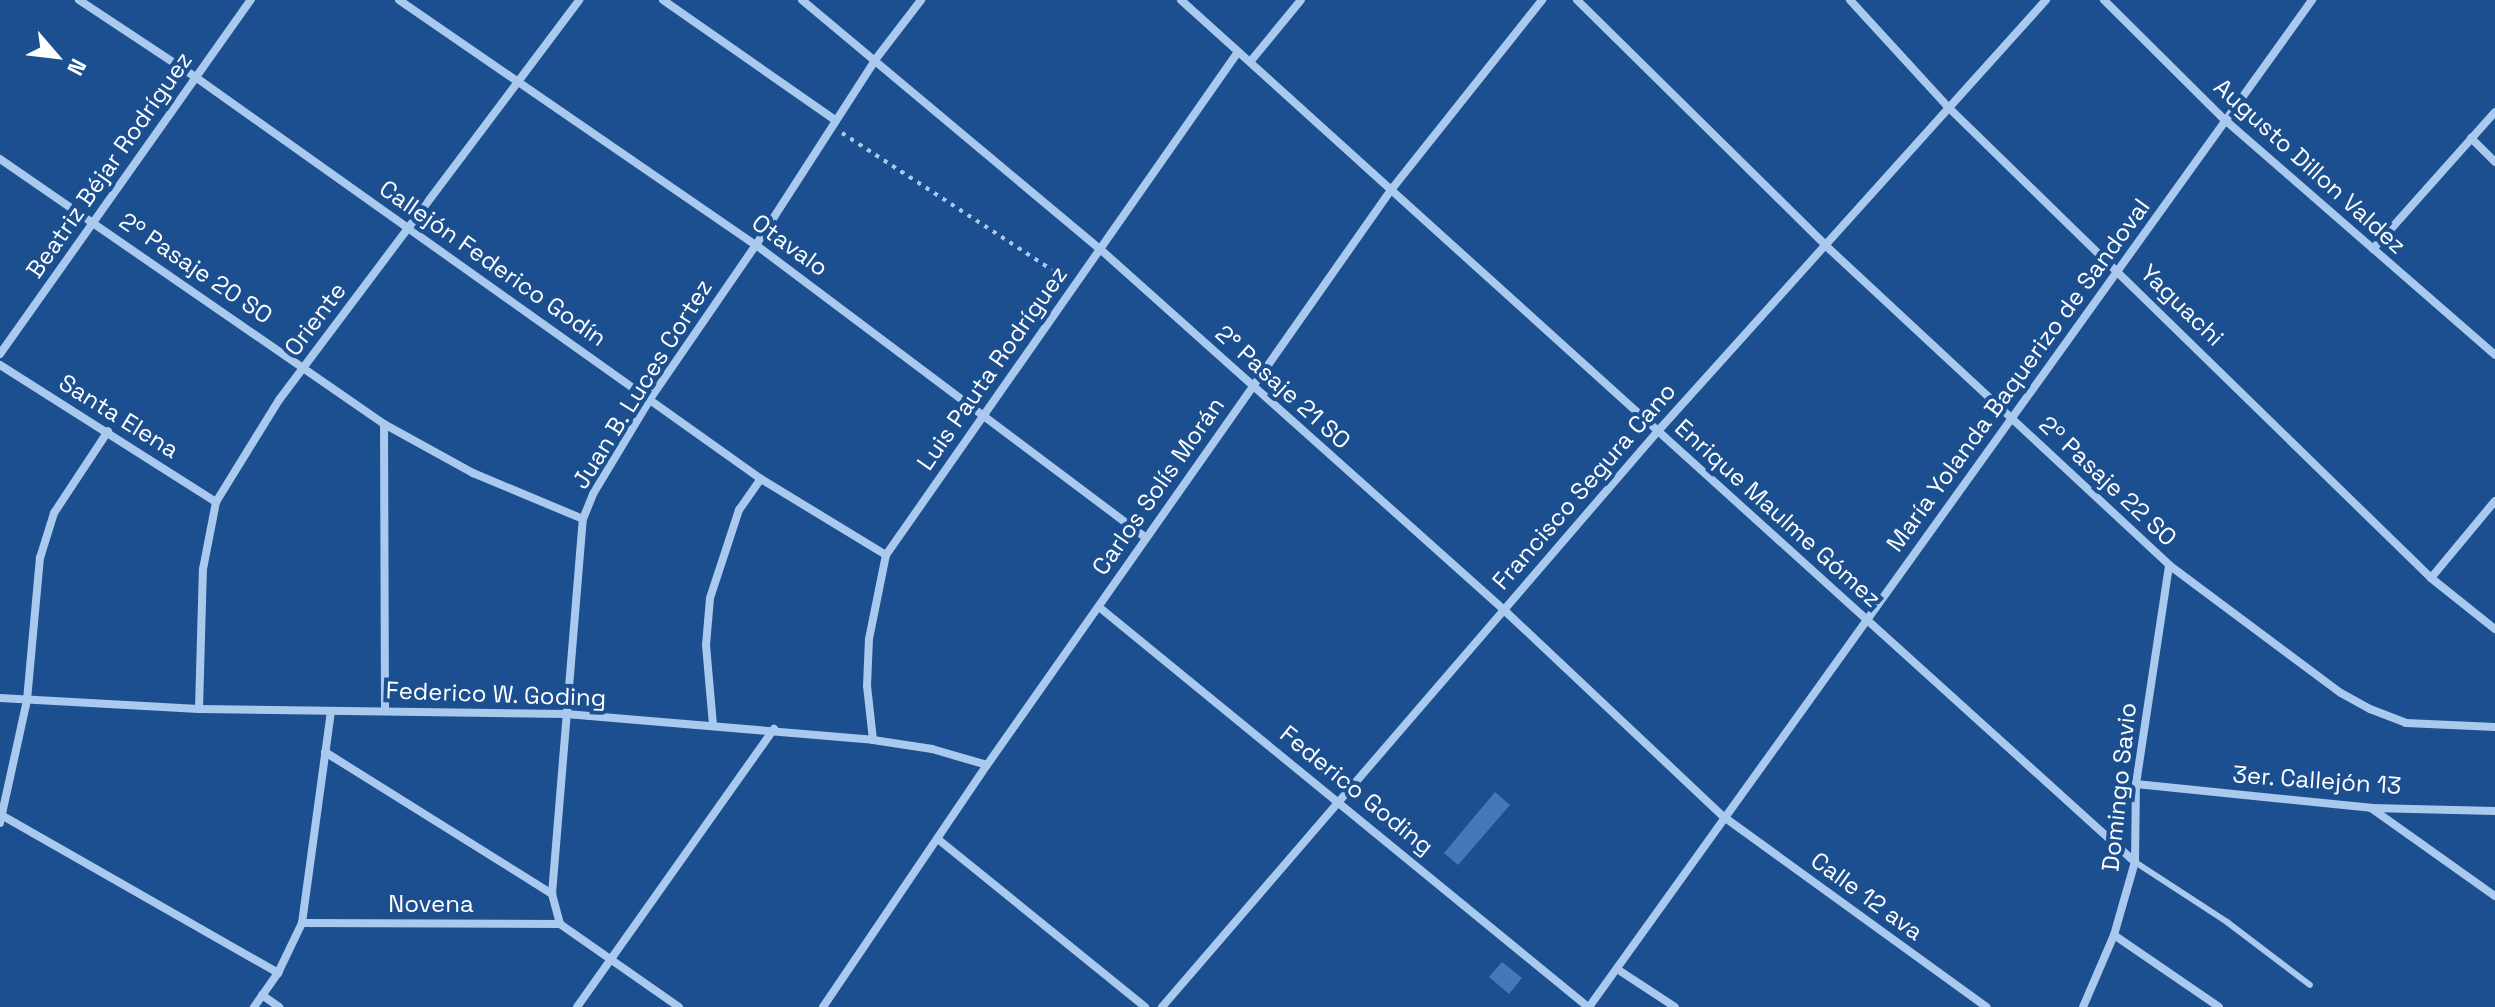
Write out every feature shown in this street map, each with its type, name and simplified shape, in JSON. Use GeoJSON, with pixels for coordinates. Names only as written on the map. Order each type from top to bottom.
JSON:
{"type":"FeatureCollection","features":[{"type":"Feature","properties":{"kind":"street","name":"Callejón Federico Godín"},"geometry":{"type":"LineString","coordinates":[[79,0],[194,76],[761,479],[886,555]]}},
{"type":"Feature","properties":{"kind":"street","name":"Beatriz Béjar Rodríguez"},"geometry":{"type":"LineString","coordinates":[[0,354],[95,224],[194,76],[251,0]]}},
{"type":"Feature","properties":{"kind":"street","name":"Otavalo"},"geometry":{"type":"LineString","coordinates":[[399,0],[756,245],[1146,538]]}},
{"type":"Feature","properties":{"kind":"street","name":"Oriente"},"geometry":{"type":"LineString","coordinates":[[199,709],[203,569],[216,502],[304,366],[579,0]]}},
{"type":"Feature","properties":{"kind":"street"},"geometry":{"type":"LineString","coordinates":[[663,0],[833,123]]}},
{"type":"Feature","properties":{"kind":"street","name":"2° Pasaje 21 SO"},"geometry":{"type":"LineString","coordinates":[[802,0],[1100,249],[1503,609],[1724,817]]}},
{"type":"Feature","properties":{"kind":"street","name":"Juan B. Luces Cortez"},"geometry":{"type":"LineString","coordinates":[[560,924],[552,894],[583,519],[612,459],[650,399],[756,245],[875,60],[921,0]]}},
{"type":"Feature","properties":{"kind":"street","name":"Enrique Maulme Gómez"},"geometry":{"type":"LineString","coordinates":[[1181,0],[2135,862]]}},
{"type":"Feature","properties":{"kind":"street"},"geometry":{"type":"LineString","coordinates":[[1250,62],[1301,0]]}},
{"type":"Feature","properties":{"kind":"street","name":"Carlos Solís Morán"},"geometry":{"type":"LineString","coordinates":[[823,1007],[987,765],[1391,190],[1542,0]]}},
{"type":"Feature","properties":{"kind":"street","name":"Yaguachi"},"geometry":{"type":"LineString","coordinates":[[1850,0],[1947,106],[2431,578],[2495,629]]}},
{"type":"Feature","properties":{"kind":"street","name":"Francisco Segura Cano"},"geometry":{"type":"LineString","coordinates":[[1162,1007],[1658,431],[1947,106],[2046,0]]}},
{"type":"Feature","properties":{"kind":"street","name":"Augusto Dillon Valdez"},"geometry":{"type":"LineString","coordinates":[[2104,0],[2225,120],[2495,355]]}},
{"type":"Feature","properties":{"kind":"street","name":"María Yolanda Baquerizo de Sandoval"},"geometry":{"type":"LineString","coordinates":[[1588,1007],[2312,0]]}},
{"type":"Feature","properties":{"kind":"street","name":"2º Pasaje 22 SO"},"geometry":{"type":"LineString","coordinates":[[1582,2],[1824,244],[2169,565],[2341,693],[2370,709],[2406,723],[2495,727]]}},
{"type":"Feature","properties":{"kind":"street","name":"Luis Pauta Rodríguez"},"geometry":{"type":"LineString","coordinates":[[873,740],[867,686],[869,639],[886,555],[1238,52]]}},
{"type":"Feature","properties":{"kind":"street"},"geometry":{"type":"LineString","coordinates":[[2373,249],[2495,112]]}},
{"type":"Feature","properties":{"kind":"street"},"geometry":{"type":"LineString","coordinates":[[2471,138],[2495,162]]}},
{"type":"Feature","properties":{"kind":"street","name":"2º Pasaje 20 SO"},"geometry":{"type":"LineString","coordinates":[[0,159],[384,424],[473,473],[583,519]]}},
{"type":"Feature","properties":{"kind":"street","name":"Santa Elena"},"geometry":{"type":"LineString","coordinates":[[0,365],[216,502]]}},
{"type":"Feature","properties":{"kind":"street"},"geometry":{"type":"LineString","coordinates":[[384,424],[385,711]]}},
{"type":"Feature","properties":{"kind":"street"},"geometry":{"type":"LineString","coordinates":[[108,431],[54,513],[40,558],[27,700],[1,819],[278,973]]}},
{"type":"Feature","properties":{"kind":"street"},"geometry":{"type":"LineString","coordinates":[[713,725],[706,645],[710,598],[739,510],[761,479]]}},
{"type":"Feature","properties":{"kind":"street"},"geometry":{"type":"LineString","coordinates":[[2431,578],[2495,501]]}},
{"type":"Feature","properties":{"kind":"street","name":"Domingo Savio"},"geometry":{"type":"LineString","coordinates":[[2083,1007],[2114,935],[2135,862],[2136,784],[2169,565]]}},
{"type":"Feature","properties":{"kind":"street","name":"Federico Goding"},"geometry":{"type":"LineString","coordinates":[[1099,607],[1340,801],[1588,1007]]}},
{"type":"Feature","properties":{"kind":"street","name":"Federico W. Goding"},"geometry":{"type":"LineString","coordinates":[[0,698],[199,709],[566,714],[774,729],[873,740],[932,749],[987,765]]}},
{"type":"Feature","properties":{"kind":"street"},"geometry":{"type":"LineString","coordinates":[[254,1007],[278,973],[302,923],[331,711]]}},
{"type":"Feature","properties":{"kind":"street"},"geometry":{"type":"LineString","coordinates":[[577,1007],[774,729]]}},
{"type":"Feature","properties":{"kind":"street"},"geometry":{"type":"LineString","coordinates":[[325,752],[552,894]]}},
{"type":"Feature","properties":{"kind":"street","name":"3er. Callejón 13"},"geometry":{"type":"LineString","coordinates":[[2136,784],[2371,808],[2433,807],[2495,811]]}},
{"type":"Feature","properties":{"kind":"street"},"geometry":{"type":"LineString","coordinates":[[2371,808],[2495,896]]}},
{"type":"Feature","properties":{"kind":"street","name":"Calle 12 ava"},"geometry":{"type":"LineString","coordinates":[[1724,817],[1986,1007]]}},
{"type":"Feature","properties":{"kind":"street"},"geometry":{"type":"LineString","coordinates":[[939,840],[1145,1007]]}},
{"type":"Feature","properties":{"kind":"street","name":"Novena"},"geometry":{"type":"LineString","coordinates":[[302,923],[560,924]]}},
{"type":"Feature","properties":{"kind":"street"},"geometry":{"type":"LineString","coordinates":[[560,924],[679,1007]]}},
{"type":"Feature","properties":{"kind":"street"},"geometry":{"type":"LineString","coordinates":[[2114,935],[2219,1007]]}},
{"type":"Feature","properties":{"kind":"street"},"geometry":{"type":"LineString","coordinates":[[1617,969],[1675,1007]]}},
{"type":"Feature","properties":{"kind":"street"},"geometry":{"type":"LineString","coordinates":[[262,995],[279,1007]]}},
{"type":"Feature","properties":{"kind":"lane"},"geometry":{"type":"LineString","coordinates":[[2135,862],[2227,922],[2310,985]]}},
{"type":"Feature","properties":{"kind":"path"},"geometry":{"type":"LineString","coordinates":[[833,123],[1075,284]]}},
{"type":"Feature","properties":{"kind":"building"},"geometry":{"type":"Polygon","coordinates":[[[1495,792],[1510,805],[1458,865],[1444,853],[1495,792]]]}},
{"type":"Feature","properties":{"kind":"building"},"geometry":{"type":"Polygon","coordinates":[[[1502,962],[1522,978],[1509,994],[1489,977],[1502,962]]]}}]}
